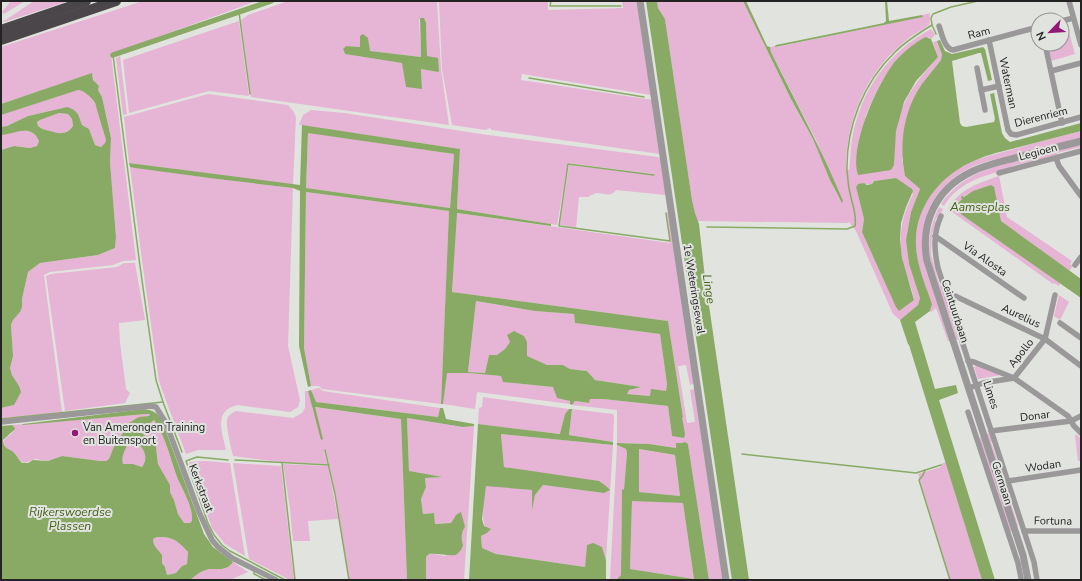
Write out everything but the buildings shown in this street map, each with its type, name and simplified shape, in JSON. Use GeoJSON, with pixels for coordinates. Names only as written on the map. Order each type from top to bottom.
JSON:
{"type":"FeatureCollection","features":[{"type":"Feature","properties":{"kind":"highway"},"geometry":{"type":"LineString","coordinates":[[1,30],[86,1]]}},
{"type":"Feature","properties":{"kind":"highway"},"geometry":{"type":"LineString","coordinates":[[1,40],[116,1]]}},
{"type":"Feature","properties":{"kind":"street","name":"1e Weteringsewal"},"geometry":{"type":"LineString","coordinates":[[640,1],[726,580]]}},
{"type":"Feature","properties":{"kind":"street"},"geometry":{"type":"LineString","coordinates":[[1069,1],[1081,45]]}},
{"type":"Feature","properties":{"kind":"street"},"geometry":{"type":"LineString","coordinates":[[1070,19],[1074,18]]}},
{"type":"Feature","properties":{"kind":"street","name":"Ram"},"geometry":{"type":"LineString","coordinates":[[939,26],[946,45],[950,50],[1030,29]]}},
{"type":"Feature","properties":{"kind":"street","name":"Waterman"},"geometry":{"type":"LineString","coordinates":[[989,40],[1008,130]]}},
{"type":"Feature","properties":{"kind":"street"},"geometry":{"type":"LineString","coordinates":[[1047,52],[1062,122]]}},
{"type":"Feature","properties":{"kind":"street"},"geometry":{"type":"LineString","coordinates":[[1051,71],[1081,62]]}},
{"type":"Feature","properties":{"kind":"street"},"geometry":{"type":"LineString","coordinates":[[977,68],[985,110]]}},
{"type":"Feature","properties":{"kind":"street"},"geometry":{"type":"LineString","coordinates":[[982,90],[999,86]]}},
{"type":"Feature","properties":{"kind":"street","name":"Dierenriem"},"geometry":{"type":"LineString","coordinates":[[1008,130],[1011,134],[1016,135],[1081,117]]}},
{"type":"Feature","properties":{"kind":"street","name":"Ceintuurbaan"},"geometry":{"type":"LineString","coordinates":[[1024,579],[1023,555],[1013,535],[984,434],[927,261],[924,240],[926,226],[930,215],[940,197],[957,181],[970,172],[988,165],[1081,141]]}},
{"type":"Feature","properties":{"kind":"street","name":"Legioen"},"geometry":{"type":"LineString","coordinates":[[999,173],[1081,151]]}},
{"type":"Feature","properties":{"kind":"street"},"geometry":{"type":"LineString","coordinates":[[1056,158],[1059,166],[1081,196]]}},
{"type":"Feature","properties":{"kind":"street","name":"Limes"},"geometry":{"type":"LineString","coordinates":[[941,216],[937,225],[935,236],[936,257],[947,297],[1034,562],[1037,580]]}},
{"type":"Feature","properties":{"kind":"street","name":"Via Alosta"},"geometry":{"type":"LineString","coordinates":[[935,236],[1024,298]]}},
{"type":"Feature","properties":{"kind":"street"},"geometry":{"type":"LineString","coordinates":[[1075,265],[1081,257]]}},
{"type":"Feature","properties":{"kind":"street","name":"Aurelius"},"geometry":{"type":"LineString","coordinates":[[947,297],[953,295],[1045,339],[1081,366]]}},
{"type":"Feature","properties":{"kind":"street","name":"Apollo"},"geometry":{"type":"LineString","coordinates":[[969,388],[1014,378],[1045,339],[1055,295]]}},
{"type":"Feature","properties":{"kind":"street"},"geometry":{"type":"LineString","coordinates":[[1060,323],[1081,338]]}},
{"type":"Feature","properties":{"kind":"street"},"geometry":{"type":"LineString","coordinates":[[968,361],[1014,378],[1068,416],[1081,433]]}},
{"type":"Feature","properties":{"kind":"street","name":"Kerkstraat"},"geometry":{"type":"LineString","coordinates":[[1,422],[150,406],[156,407],[166,423],[199,512],[212,540],[232,558],[276,580]]}},
{"type":"Feature","properties":{"kind":"street","name":"Germaan"},"geometry":{"type":"LineString","coordinates":[[968,412],[1013,535]]}},
{"type":"Feature","properties":{"kind":"street","name":"Donar"},"geometry":{"type":"LineString","coordinates":[[991,431],[1071,421],[1081,416]]}},
{"type":"Feature","properties":{"kind":"street"},"geometry":{"type":"LineString","coordinates":[[976,436],[984,434]]}},
{"type":"Feature","properties":{"kind":"street","name":"Wodan"},"geometry":{"type":"LineString","coordinates":[[1008,481],[1081,470]]}},
{"type":"Feature","properties":{"kind":"street","name":"Fortuna"},"geometry":{"type":"LineString","coordinates":[[1024,531],[1081,531]]}},
{"type":"Feature","properties":{"kind":"shaded area"},"geometry":{"type":"Polygon","coordinates":[[[11,1],[25,1],[4,14],[2,12],[11,1]]]}},
{"type":"Feature","properties":{"kind":"shaded area"},"geometry":{"type":"Polygon","coordinates":[[[34,1],[69,1],[1,23],[34,1]]]}},
{"type":"Feature","properties":{"kind":"shaded area"},"geometry":{"type":"Polygon","coordinates":[[[143,1],[257,1],[111,54],[136,260],[123,261],[113,265],[50,272],[44,275],[62,412],[1,419],[1,408],[14,405],[19,386],[12,375],[10,368],[13,356],[11,325],[22,307],[22,299],[28,272],[40,263],[98,255],[115,248],[116,237],[110,162],[111,138],[102,97],[98,90],[99,86],[94,82],[92,74],[1,104],[1,47],[143,1]]]}},
{"type":"Feature","properties":{"kind":"shaded area"},"geometry":{"type":"Polygon","coordinates":[[[288,1],[437,1],[441,69],[449,125],[251,97],[241,20],[248,15],[288,1]],[[419,19],[421,57],[369,51],[369,43],[360,47],[346,46],[344,52],[345,54],[403,63],[422,87],[421,69],[438,72],[427,56],[426,23],[419,19]]]}},
{"type":"Feature","properties":{"kind":"shaded area"},"geometry":{"type":"Polygon","coordinates":[[[439,1],[548,1],[548,10],[623,8],[622,1],[638,1],[651,95],[522,74],[521,80],[653,100],[660,154],[492,130],[490,128],[485,130],[452,125],[442,69],[439,1]]]}},
{"type":"Feature","properties":{"kind":"shaded area"},"geometry":{"type":"Polygon","coordinates":[[[657,1],[743,1],[791,99],[813,139],[840,202],[817,142],[771,52],[770,47],[922,17],[922,15],[930,13],[929,25],[911,36],[894,51],[881,65],[871,80],[862,96],[855,114],[847,150],[846,169],[849,170],[851,143],[856,121],[869,89],[889,61],[901,49],[931,29],[935,35],[931,39],[929,37],[922,39],[896,61],[879,87],[865,117],[894,165],[895,135],[898,120],[911,91],[938,57],[933,42],[937,41],[942,56],[941,60],[922,85],[902,159],[905,176],[920,189],[911,212],[906,240],[909,264],[920,298],[918,305],[900,320],[893,314],[856,231],[849,222],[697,221],[692,200],[665,19],[658,8],[657,1]],[[896,178],[873,181],[872,184],[858,184],[856,187],[864,219],[862,232],[898,310],[914,300],[901,250],[901,231],[905,213],[913,194],[896,178]]]}},
{"type":"Feature","properties":{"kind":"shaded area"},"geometry":{"type":"Polygon","coordinates":[[[239,21],[249,96],[209,91],[129,113],[123,60],[239,21]]]}},
{"type":"Feature","properties":{"kind":"shaded area"},"geometry":{"type":"Polygon","coordinates":[[[1070,36],[1075,54],[1051,61],[1049,52],[1070,52],[1070,36]]]}},
{"type":"Feature","properties":{"kind":"shaded area"},"geometry":{"type":"Polygon","coordinates":[[[120,56],[127,114],[123,115],[116,58],[120,56]]]}},
{"type":"Feature","properties":{"kind":"shaded area"},"geometry":{"type":"Polygon","coordinates":[[[78,90],[85,92],[90,97],[98,110],[106,140],[101,147],[95,145],[89,129],[82,125],[80,118],[62,108],[28,116],[7,126],[1,127],[1,115],[3,114],[78,90]]]}},
{"type":"Feature","properties":{"kind":"shaded area"},"geometry":{"type":"Polygon","coordinates":[[[208,94],[288,105],[296,117],[293,185],[129,163],[124,117],[208,94]]]}},
{"type":"Feature","properties":{"kind":"shaded area"},"geometry":{"type":"Polygon","coordinates":[[[311,110],[344,113],[488,135],[658,157],[661,159],[666,195],[616,190],[612,194],[596,193],[589,197],[579,197],[576,228],[560,225],[569,165],[655,175],[568,163],[557,225],[457,209],[460,149],[299,125],[303,115],[311,110]]]}},
{"type":"Feature","properties":{"kind":"shaded area"},"geometry":{"type":"Polygon","coordinates":[[[59,113],[68,114],[72,119],[73,126],[69,130],[66,132],[57,133],[39,128],[37,122],[59,113]]]}},
{"type":"Feature","properties":{"kind":"shaded area"},"geometry":{"type":"Polygon","coordinates":[[[20,130],[29,131],[34,134],[39,141],[37,146],[32,148],[14,146],[1,150],[1,135],[20,130]]]}},
{"type":"Feature","properties":{"kind":"shaded area"},"geometry":{"type":"Polygon","coordinates":[[[1081,131],[1081,138],[974,166],[960,173],[948,182],[931,204],[926,217],[922,245],[924,261],[950,341],[948,341],[936,308],[931,312],[930,311],[932,304],[918,261],[916,234],[918,223],[927,201],[933,192],[950,175],[959,168],[971,162],[991,155],[1081,131]]]}},
{"type":"Feature","properties":{"kind":"shaded area"},"geometry":{"type":"Polygon","coordinates":[[[308,132],[454,154],[450,208],[306,188],[308,132]]]}},
{"type":"Feature","properties":{"kind":"shaded area"},"geometry":{"type":"Polygon","coordinates":[[[1081,144],[1081,147],[1057,153],[1057,155],[1012,166],[1012,168],[974,180],[957,190],[944,206],[941,204],[958,185],[978,173],[1000,165],[1081,144]]]}},
{"type":"Feature","properties":{"kind":"shaded area"},"geometry":{"type":"Polygon","coordinates":[[[130,167],[293,188],[288,346],[300,400],[298,407],[290,412],[238,405],[230,408],[222,417],[221,423],[226,450],[198,450],[186,454],[159,381],[130,167]]]}},
{"type":"Feature","properties":{"kind":"shaded area"},"geometry":{"type":"Polygon","coordinates":[[[999,176],[1007,217],[1072,261],[1070,264],[1073,266],[1069,271],[1001,221],[992,185],[963,197],[962,196],[962,199],[956,204],[962,215],[1060,283],[1059,286],[1054,283],[1053,284],[948,209],[958,196],[970,188],[999,176]]]}},
{"type":"Feature","properties":{"kind":"shaded area"},"geometry":{"type":"Polygon","coordinates":[[[306,192],[449,211],[441,404],[322,389],[319,386],[311,386],[304,348],[306,192]]]}},
{"type":"Feature","properties":{"kind":"shaded area"},"geometry":{"type":"Polygon","coordinates":[[[939,207],[943,209],[939,218],[936,218],[935,221],[936,222],[932,233],[931,254],[958,339],[956,340],[931,264],[929,249],[933,221],[939,207]]]}},
{"type":"Feature","properties":{"kind":"shaded area"},"geometry":{"type":"Polygon","coordinates":[[[667,212],[669,213],[695,383],[690,385],[686,365],[678,366],[687,423],[695,422],[690,390],[696,390],[724,580],[709,580],[688,444],[683,443],[676,448],[649,444],[617,443],[617,410],[572,405],[575,401],[589,403],[590,399],[603,399],[668,406],[672,436],[683,425],[683,416],[668,321],[452,292],[456,213],[670,243],[667,212]]]}},
{"type":"Feature","properties":{"kind":"shaded area"},"geometry":{"type":"Polygon","coordinates":[[[124,263],[135,263],[145,320],[119,323],[126,389],[130,393],[125,403],[65,411],[46,276],[51,274],[117,267],[124,263]]]}},
{"type":"Feature","properties":{"kind":"shaded area"},"geometry":{"type":"Polygon","coordinates":[[[1059,295],[1069,302],[1060,320],[1054,316],[1059,295]]]}},
{"type":"Feature","properties":{"kind":"shaded area"},"geometry":{"type":"Polygon","coordinates":[[[476,301],[535,311],[574,314],[575,323],[660,334],[667,384],[666,391],[650,396],[626,394],[629,390],[640,387],[595,380],[587,371],[570,369],[563,365],[547,365],[527,357],[527,342],[510,342],[505,349],[497,355],[489,355],[485,373],[468,372],[476,301]]]}},
{"type":"Feature","properties":{"kind":"shaded area"},"geometry":{"type":"Polygon","coordinates":[[[978,365],[1001,375],[978,379],[974,367],[978,365]]]}},
{"type":"Feature","properties":{"kind":"shaded area"},"geometry":{"type":"Polygon","coordinates":[[[446,373],[501,376],[504,382],[553,387],[570,402],[570,404],[477,392],[475,409],[443,404],[446,373]]]}},
{"type":"Feature","properties":{"kind":"shaded area"},"geometry":{"type":"Polygon","coordinates":[[[319,388],[323,391],[440,408],[438,417],[315,402],[311,390],[319,388]]]}},
{"type":"Feature","properties":{"kind":"shaded area"},"geometry":{"type":"Polygon","coordinates":[[[305,391],[308,391],[313,403],[312,408],[323,439],[314,407],[401,419],[407,580],[349,580],[335,491],[326,450],[324,451],[327,464],[279,462],[233,456],[227,423],[230,414],[236,411],[293,418],[302,413],[305,408],[305,391]]]}},
{"type":"Feature","properties":{"kind":"shaded area"},"geometry":{"type":"Polygon","coordinates":[[[483,397],[569,409],[565,414],[561,434],[483,425],[478,424],[479,408],[482,407],[483,397]]]}},
{"type":"Feature","properties":{"kind":"shaded area"},"geometry":{"type":"Polygon","coordinates":[[[572,409],[613,414],[613,442],[569,435],[572,409]]]}},
{"type":"Feature","properties":{"kind":"shaded area"},"geometry":{"type":"Polygon","coordinates":[[[150,414],[149,416],[146,416],[124,429],[123,433],[115,444],[109,459],[106,461],[62,456],[48,461],[35,459],[25,463],[21,461],[16,454],[6,448],[3,442],[13,432],[14,427],[12,425],[150,414]]]}},
{"type":"Feature","properties":{"kind":"shaded area"},"geometry":{"type":"Polygon","coordinates":[[[407,418],[463,427],[474,426],[464,580],[426,580],[426,557],[429,554],[445,556],[461,541],[462,531],[465,527],[456,515],[451,523],[435,524],[434,513],[423,514],[421,499],[426,487],[425,478],[443,477],[409,472],[407,418]]]}},
{"type":"Feature","properties":{"kind":"shaded area"},"geometry":{"type":"Polygon","coordinates":[[[154,420],[165,440],[177,477],[189,504],[192,515],[192,521],[190,523],[184,523],[178,514],[170,492],[170,485],[158,464],[157,452],[152,442],[142,433],[144,426],[148,425],[154,420]]]}},
{"type":"Feature","properties":{"kind":"shaded area"},"geometry":{"type":"Polygon","coordinates":[[[989,433],[1008,491],[1018,526],[1017,527],[986,434],[989,433]]]}},
{"type":"Feature","properties":{"kind":"shaded area"},"geometry":{"type":"Polygon","coordinates":[[[501,434],[613,445],[606,560],[602,547],[587,546],[585,567],[496,554],[482,548],[481,536],[487,533],[483,516],[486,485],[532,490],[532,508],[535,495],[543,485],[604,493],[534,472],[504,467],[501,434]]]}},
{"type":"Feature","properties":{"kind":"shaded area"},"geometry":{"type":"Polygon","coordinates":[[[1075,435],[1081,439],[1081,461],[1078,461],[1075,435]]]}},
{"type":"Feature","properties":{"kind":"shaded area"},"geometry":{"type":"Polygon","coordinates":[[[131,437],[139,443],[144,450],[145,458],[142,467],[133,464],[122,464],[123,454],[131,437]]]}},
{"type":"Feature","properties":{"kind":"shaded area"},"geometry":{"type":"Polygon","coordinates":[[[982,437],[1012,531],[1010,532],[979,438],[982,437]]]}},
{"type":"Feature","properties":{"kind":"shaded area"},"geometry":{"type":"Polygon","coordinates":[[[617,445],[626,449],[627,453],[624,489],[622,490],[621,575],[616,580],[610,580],[617,445]]]}},
{"type":"Feature","properties":{"kind":"shaded area"},"geometry":{"type":"Polygon","coordinates":[[[638,449],[675,455],[680,496],[639,492],[638,449]]]}},
{"type":"Feature","properties":{"kind":"shaded area"},"geometry":{"type":"Polygon","coordinates":[[[205,461],[230,463],[245,556],[225,544],[212,528],[189,462],[205,461]]]}},
{"type":"Feature","properties":{"kind":"shaded area"},"geometry":{"type":"Polygon","coordinates":[[[946,462],[982,580],[950,580],[918,474],[941,467],[941,464],[946,462]]]}},
{"type":"Feature","properties":{"kind":"shaded area"},"geometry":{"type":"Polygon","coordinates":[[[233,463],[281,466],[294,580],[290,580],[249,559],[233,463]]]}},
{"type":"Feature","properties":{"kind":"shaded area"},"geometry":{"type":"Polygon","coordinates":[[[283,464],[328,466],[338,519],[308,521],[310,541],[293,541],[283,464]]]}},
{"type":"Feature","properties":{"kind":"shaded area"},"geometry":{"type":"Polygon","coordinates":[[[632,500],[683,503],[694,579],[630,569],[632,500]]]}},
{"type":"Feature","properties":{"kind":"shaded area"},"geometry":{"type":"Polygon","coordinates":[[[157,537],[171,538],[188,552],[187,564],[182,566],[176,573],[167,575],[165,567],[162,563],[162,555],[153,544],[152,539],[157,537]]]}},
{"type":"Feature","properties":{"kind":"shaded area"},"geometry":{"type":"Polygon","coordinates":[[[233,562],[248,572],[230,580],[190,580],[203,571],[226,568],[233,562]]]}},
{"type":"Feature","properties":{"kind":"water"},"geometry":{"type":"Polygon","coordinates":[[[646,1],[657,1],[658,8],[665,19],[692,200],[699,224],[705,278],[749,580],[732,580],[646,1]]]}},
{"type":"Feature","properties":{"kind":"water"},"geometry":{"type":"Polygon","coordinates":[[[743,1],[746,1],[767,46],[770,47],[771,52],[826,163],[843,201],[842,203],[830,180],[813,139],[791,99],[743,1]]]}},
{"type":"Feature","properties":{"kind":"water"},"geometry":{"type":"Polygon","coordinates":[[[885,1],[887,1],[889,21],[922,15],[923,17],[775,47],[776,45],[884,23],[886,21],[885,1]]]}},
{"type":"Feature","properties":{"kind":"water"},"geometry":{"type":"Polygon","coordinates":[[[420,18],[424,18],[426,23],[427,56],[438,58],[439,71],[421,69],[422,89],[406,87],[402,63],[345,54],[343,49],[346,46],[360,47],[360,36],[363,34],[368,38],[370,51],[421,57],[420,18]]]}},
{"type":"Feature","properties":{"kind":"water"},"geometry":{"type":"Polygon","coordinates":[[[926,37],[931,39],[938,57],[916,81],[904,102],[896,131],[894,165],[891,170],[858,175],[856,163],[857,149],[866,118],[879,87],[893,64],[903,53],[926,37]]]}},
{"type":"Feature","properties":{"kind":"water"},"geometry":{"type":"Polygon","coordinates":[[[940,40],[945,51],[952,54],[983,47],[985,49],[992,80],[988,81],[981,53],[952,61],[960,123],[962,126],[966,127],[994,122],[995,119],[990,94],[994,93],[1002,133],[1010,142],[1081,123],[1081,131],[992,154],[963,166],[941,183],[932,194],[925,205],[917,232],[916,246],[918,261],[932,304],[930,311],[915,322],[935,389],[956,385],[958,393],[939,400],[995,580],[982,580],[900,320],[918,305],[920,298],[909,264],[906,240],[911,212],[920,189],[905,176],[902,152],[904,128],[910,105],[922,84],[941,60],[942,55],[937,41],[940,40]]]}},
{"type":"Feature","properties":{"kind":"water"},"geometry":{"type":"Polygon","coordinates":[[[92,73],[93,80],[99,86],[98,90],[102,97],[111,138],[110,162],[116,237],[115,248],[98,255],[40,263],[28,272],[22,299],[22,307],[11,325],[13,356],[10,368],[21,392],[14,405],[1,408],[1,150],[14,146],[30,148],[37,146],[39,141],[32,132],[27,131],[1,135],[1,127],[7,126],[28,116],[67,107],[76,112],[82,125],[89,129],[95,145],[101,147],[106,140],[95,103],[88,95],[81,91],[78,90],[1,115],[1,104],[92,73]],[[59,113],[40,120],[37,122],[38,126],[53,132],[60,133],[68,131],[73,126],[72,119],[68,114],[59,113]]]}},
{"type":"Feature","properties":{"kind":"water"},"geometry":{"type":"Polygon","coordinates":[[[302,125],[460,149],[457,209],[551,224],[551,226],[457,213],[452,292],[668,321],[683,417],[684,438],[672,436],[668,406],[603,399],[590,399],[589,403],[575,401],[572,405],[570,404],[570,401],[557,398],[553,387],[503,382],[501,376],[447,373],[443,404],[441,404],[449,211],[306,192],[304,348],[311,386],[308,387],[299,346],[300,191],[293,188],[135,168],[130,167],[129,163],[300,185],[302,125]],[[308,133],[306,188],[450,208],[454,154],[308,133]],[[476,301],[468,372],[485,373],[489,355],[497,355],[505,349],[510,342],[507,335],[514,331],[524,336],[527,342],[527,356],[547,365],[563,365],[570,369],[587,371],[595,380],[641,387],[629,390],[627,394],[650,396],[651,389],[666,391],[667,384],[660,334],[575,323],[574,314],[535,311],[476,301]]]}},
{"type":"Feature","properties":{"kind":"water"},"geometry":{"type":"Polygon","coordinates":[[[896,178],[913,191],[901,223],[900,239],[902,258],[914,300],[899,311],[862,232],[864,219],[856,187],[858,184],[864,183],[867,185],[872,184],[874,181],[896,178]]]}},
{"type":"Feature","properties":{"kind":"water","name":"Aamseplas"},"geometry":{"type":"Polygon","coordinates":[[[991,185],[994,187],[1001,221],[1081,279],[1081,298],[962,215],[957,209],[955,202],[956,201],[958,203],[962,199],[962,196],[964,197],[973,191],[991,185]]]}},
{"type":"Feature","properties":{"kind":"water"},"geometry":{"type":"Polygon","coordinates":[[[311,390],[316,402],[438,417],[440,408],[443,408],[446,419],[474,424],[474,426],[463,427],[407,418],[409,471],[443,477],[425,478],[426,487],[421,499],[423,514],[434,513],[435,524],[451,523],[456,515],[461,512],[465,527],[462,536],[463,545],[461,550],[456,555],[429,554],[426,557],[426,580],[407,580],[401,419],[315,407],[323,439],[321,440],[308,391],[311,390]]]}},
{"type":"Feature","properties":{"kind":"water","name":"Rijkerswoerdse Plassen"},"geometry":{"type":"Polygon","coordinates":[[[144,409],[156,413],[161,418],[204,534],[213,547],[233,562],[226,568],[203,571],[190,580],[1,580],[1,426],[12,425],[14,427],[15,429],[3,440],[3,443],[4,446],[14,453],[22,463],[28,463],[33,460],[48,461],[62,456],[106,461],[109,459],[115,444],[123,433],[127,424],[139,417],[149,416],[150,414],[22,425],[144,409]],[[154,420],[148,425],[144,426],[142,433],[156,447],[158,464],[170,485],[170,492],[178,514],[184,523],[190,523],[192,521],[191,510],[177,477],[162,433],[154,420]],[[131,437],[123,454],[123,464],[133,464],[142,467],[145,459],[144,452],[135,439],[131,437]],[[157,537],[153,539],[155,546],[162,555],[162,563],[165,567],[167,575],[176,573],[182,566],[187,564],[188,552],[178,542],[167,537],[157,537]]]}},
{"type":"Feature","properties":{"kind":"water"},"geometry":{"type":"Polygon","coordinates":[[[569,409],[572,409],[569,435],[613,442],[613,445],[501,434],[504,467],[599,481],[610,490],[604,493],[543,485],[535,495],[532,510],[532,490],[486,486],[482,519],[484,526],[491,529],[481,536],[482,548],[496,554],[585,567],[587,545],[593,543],[602,547],[606,560],[606,580],[469,580],[478,424],[560,434],[565,414],[569,409]]]}},
{"type":"Feature","properties":{"kind":"water"},"geometry":{"type":"Polygon","coordinates":[[[685,442],[688,444],[709,580],[616,580],[621,575],[622,490],[624,489],[627,453],[626,449],[617,445],[617,443],[649,444],[676,448],[676,443],[685,442]],[[639,449],[639,492],[680,496],[675,455],[639,449]],[[632,501],[630,569],[694,579],[683,503],[632,501]]]}},
{"type":"Feature","properties":{"kind":"waterway"},"geometry":{"type":"LineString","coordinates":[[113,55],[271,1]]}},
{"type":"Feature","properties":{"kind":"waterway"},"geometry":{"type":"LineString","coordinates":[[551,1],[550,6],[621,6]]}},
{"type":"Feature","properties":{"kind":"waterway"},"geometry":{"type":"LineString","coordinates":[[707,227],[847,229],[855,226],[855,213],[848,182],[847,155],[853,122],[865,92],[874,77],[895,52],[917,34],[932,25],[931,18],[933,14],[951,7],[978,1]]}},
{"type":"Feature","properties":{"kind":"waterway"},"geometry":{"type":"LineString","coordinates":[[239,12],[250,94]]}},
{"type":"Feature","properties":{"kind":"waterway"},"geometry":{"type":"LineString","coordinates":[[932,25],[936,34]]}},
{"type":"Feature","properties":{"kind":"waterway"},"geometry":{"type":"LineString","coordinates":[[113,55],[156,380],[182,452]]}},
{"type":"Feature","properties":{"kind":"waterway"},"geometry":{"type":"LineString","coordinates":[[529,78],[644,97]]}},
{"type":"Feature","properties":{"kind":"waterway"},"geometry":{"type":"LineString","coordinates":[[654,175],[568,164],[559,226],[670,241],[666,213]]}},
{"type":"Feature","properties":{"kind":"waterway"},"geometry":{"type":"LineString","coordinates":[[1,419],[163,402]]}},
{"type":"Feature","properties":{"kind":"waterway"},"geometry":{"type":"LineString","coordinates":[[325,450],[335,494],[349,580]]}},
{"type":"Feature","properties":{"kind":"waterway"},"geometry":{"type":"LineString","coordinates":[[742,454],[916,473],[941,465]]}},
{"type":"Feature","properties":{"kind":"waterway"},"geometry":{"type":"LineString","coordinates":[[228,460],[197,457],[186,461],[208,523],[214,535],[222,545],[230,551],[285,580]]}},
{"type":"Feature","properties":{"kind":"waterway"},"geometry":{"type":"LineString","coordinates":[[235,460],[329,465]]}},
{"type":"Feature","properties":{"kind":"waterway"},"geometry":{"type":"LineString","coordinates":[[282,463],[295,580]]}},
{"type":"Feature","properties":{"kind":"waterway"},"geometry":{"type":"LineString","coordinates":[[925,470],[919,480],[950,580]]}},
{"type":"Feature","properties":{"kind":"waterway"},"geometry":{"type":"LineString","coordinates":[[254,571],[254,574],[266,580]]}},
{"type":"Feature","properties":{"kind":"place","name":"Van Amerongen Training en Buitensport"},"geometry":{"type":"Point","coordinates":[75,433]}},
{"type":"Feature","properties":{"kind":"water label","name":"Linge"},"geometry":{"type":"Point","coordinates":[709,289]}}]}
